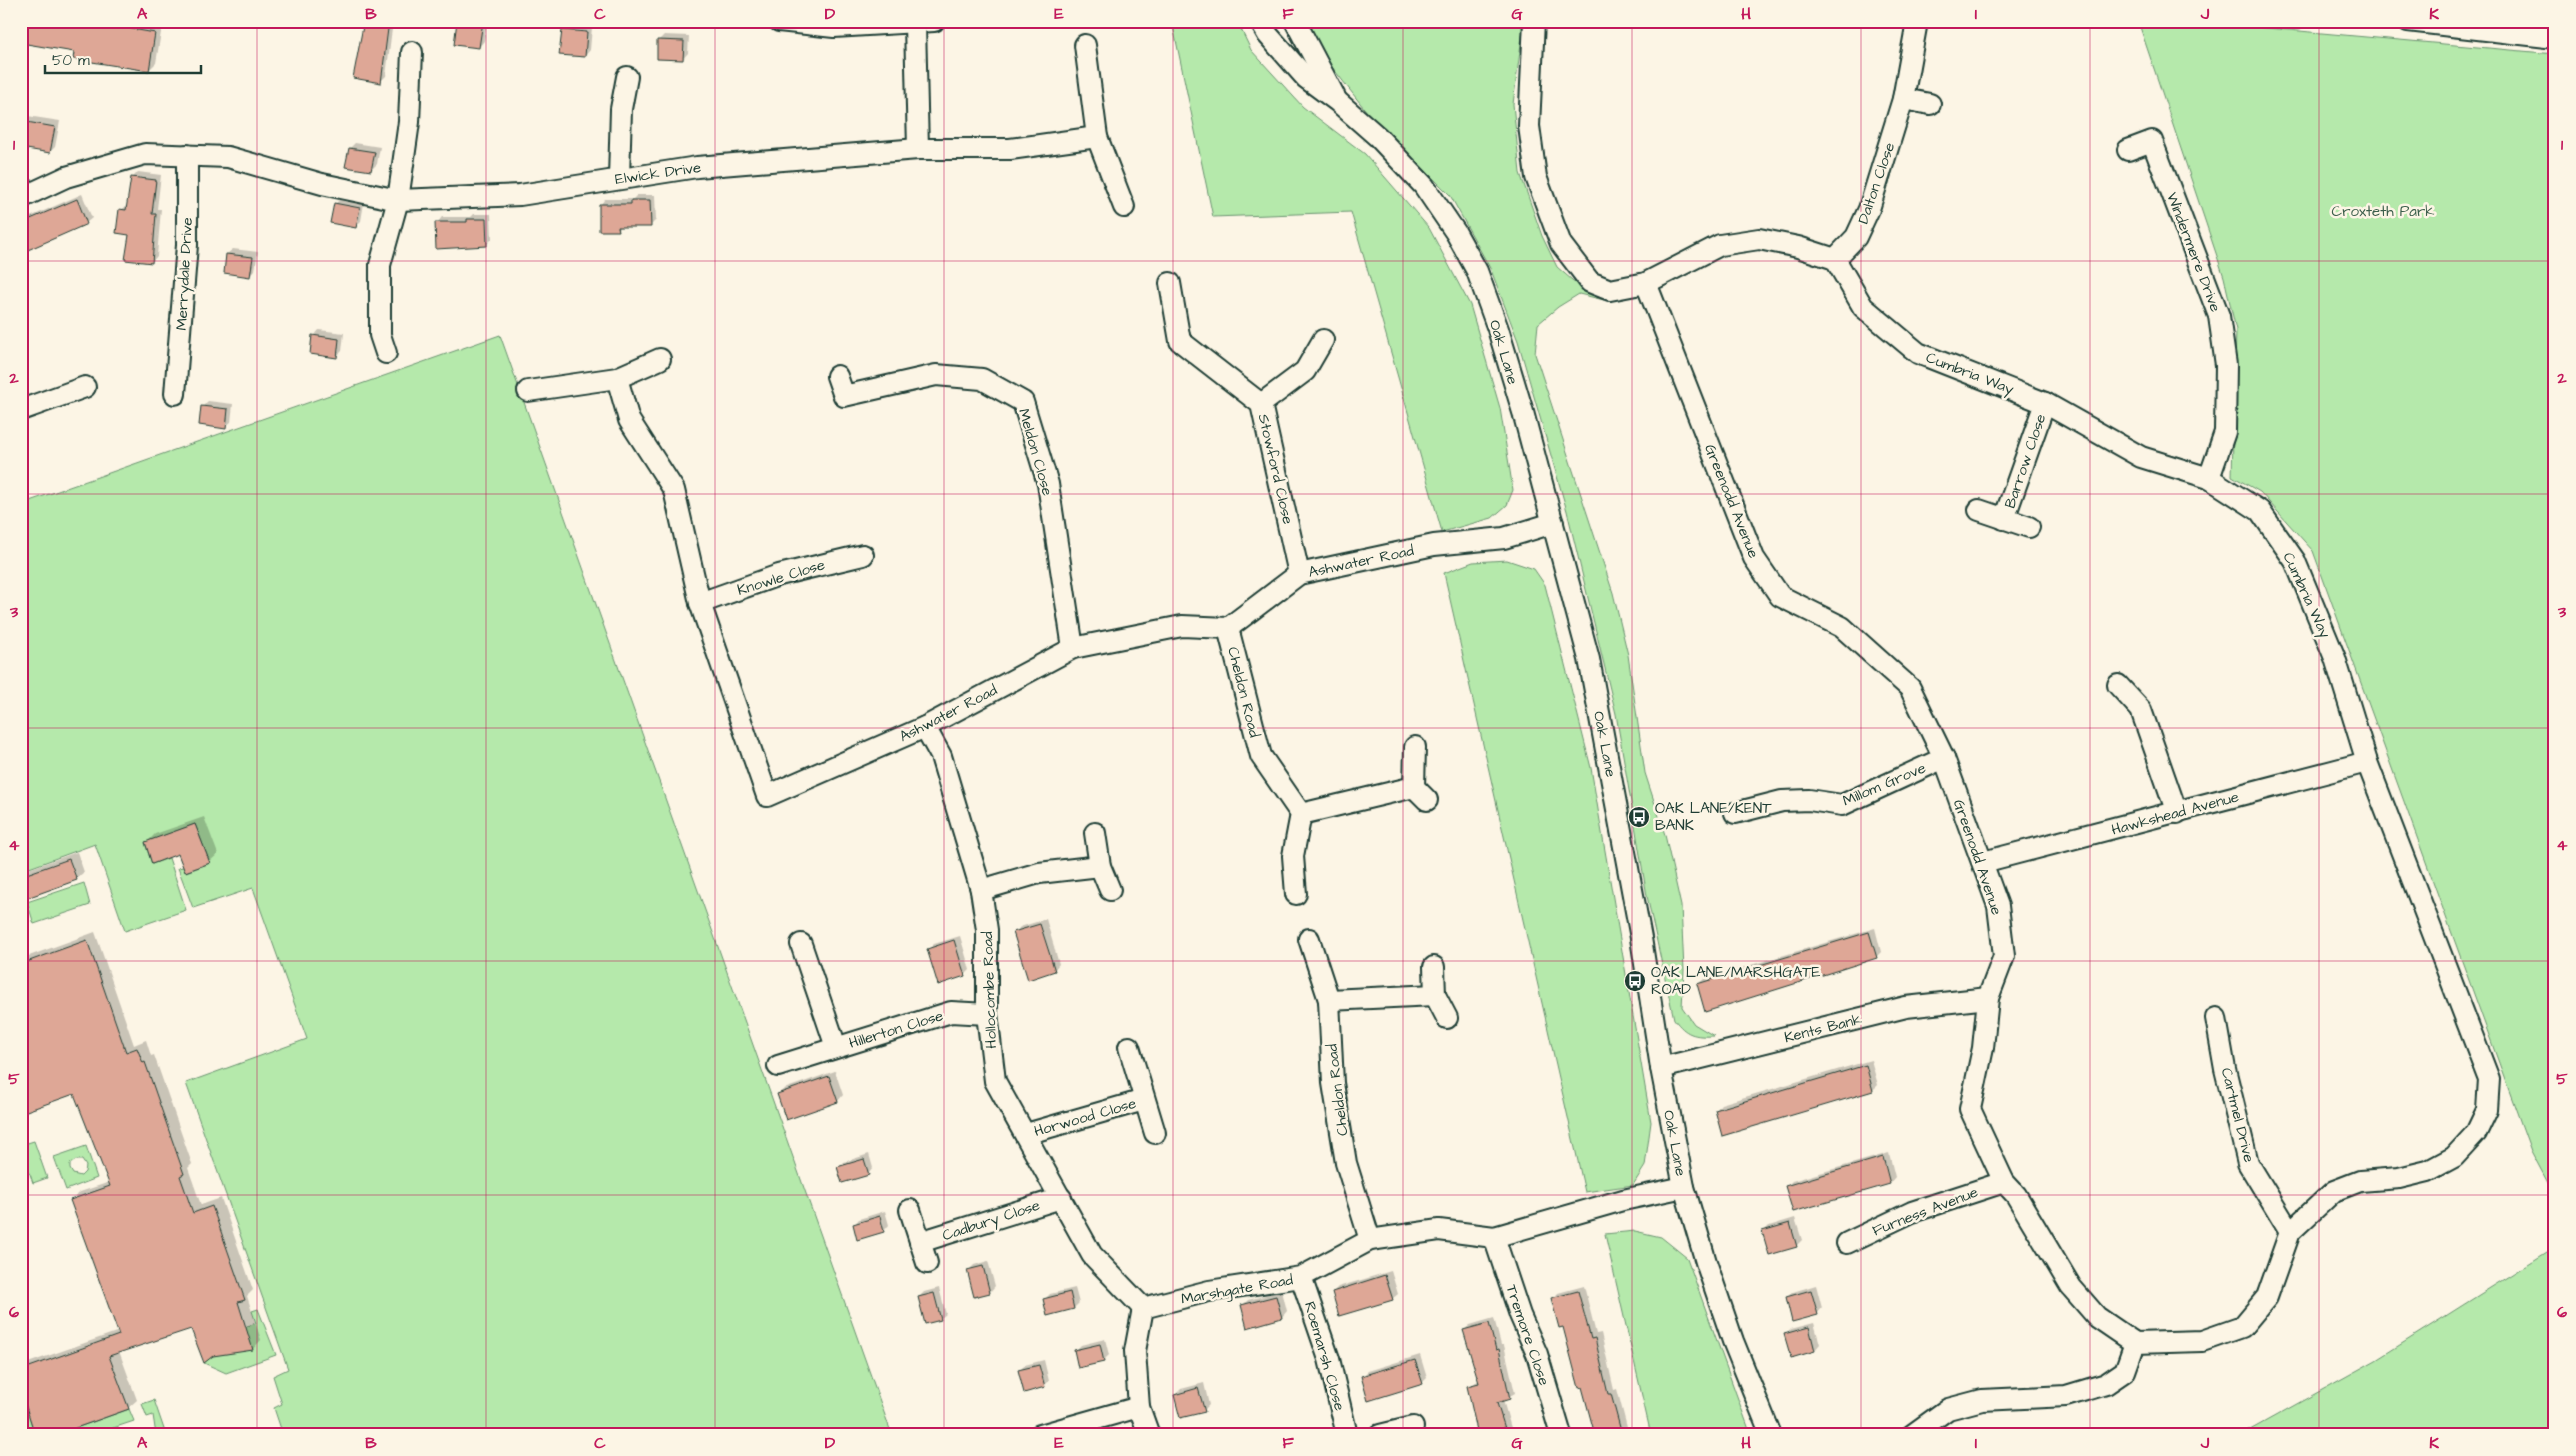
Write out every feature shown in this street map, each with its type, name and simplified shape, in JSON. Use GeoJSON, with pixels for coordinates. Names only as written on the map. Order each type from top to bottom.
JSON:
{"type":"FeatureCollection","features":[{"type":"Feature","properties":{"kind":"street"},"geometry":{"type":"LineString","coordinates":[[779,21],[834,27],[924,23],[918,149]]}},
{"type":"Feature","properties":{"kind":"street","name":"Oak Lane"},"geometry":{"type":"LineString","coordinates":[[1260,21],[1268,35],[1306,78],[1337,101],[1378,137],[1424,186],[1456,233],[1476,271],[1500,338],[1553,523],[1592,678],[1639,928],[1661,1068],[1684,1187],[1730,1333],[1771,1435]]}},
{"type":"Feature","properties":{"kind":"street","name":"Oak Lane"},"geometry":{"type":"LineString","coordinates":[[1295,21],[1337,101]]}},
{"type":"Feature","properties":{"kind":"street"},"geometry":{"type":"LineString","coordinates":[[1534,21],[1528,126],[1536,177],[1561,244],[1590,282],[1610,290],[1646,282],[1720,245],[1759,239],[1798,247],[1835,259]]}},
{"type":"Feature","properties":{"kind":"street"},"geometry":{"type":"LineString","coordinates":[[2408,21],[2555,38]]}},
{"type":"Feature","properties":{"kind":"street","name":"Dalton Close"},"geometry":{"type":"LineString","coordinates":[[1835,259],[1856,237],[1870,209],[1903,99],[1916,27]]}},
{"type":"Feature","properties":{"kind":"street"},"geometry":{"type":"LineString","coordinates":[[1085,45],[1097,137],[1124,207]]}},
{"type":"Feature","properties":{"kind":"street"},"geometry":{"type":"LineString","coordinates":[[386,353],[380,334],[380,265],[398,200],[409,122],[412,52]]}},
{"type":"Feature","properties":{"kind":"street"},"geometry":{"type":"LineString","coordinates":[[619,178],[621,109],[628,77]]}},
{"type":"Feature","properties":{"kind":"street"},"geometry":{"type":"LineString","coordinates":[[1903,99],[1930,104]]}},
{"type":"Feature","properties":{"kind":"street","name":"Elwick Drive"},"geometry":{"type":"LineString","coordinates":[[398,200],[520,195],[697,167],[918,149],[1010,149],[1097,137]]}},
{"type":"Feature","properties":{"kind":"street","name":"Windermere Drive"},"geometry":{"type":"LineString","coordinates":[[2128,150],[2152,141],[2219,316],[2226,365],[2225,432],[2209,478]]}},
{"type":"Feature","properties":{"kind":"street"},"geometry":{"type":"LineString","coordinates":[[21,198],[66,177],[144,154],[228,158],[322,184],[398,200]]}},
{"type":"Feature","properties":{"kind":"street","name":"Merrydale Drive"},"geometry":{"type":"LineString","coordinates":[[175,394],[187,245],[187,155]]}},
{"type":"Feature","properties":{"kind":"street","name":"Cumbria Way"},"geometry":{"type":"LineString","coordinates":[[1835,259],[1864,307],[1918,353],[2045,402],[2141,457],[2209,478],[2260,511],[2295,561],[2335,658],[2367,762],[2489,1079],[2487,1110],[2476,1133],[2454,1157],[2428,1171],[2399,1178],[2360,1181],[2334,1192],[2290,1232]]}},
{"type":"Feature","properties":{"kind":"street","name":"Greenodd Avenue"},"geometry":{"type":"LineString","coordinates":[[1646,282],[1754,558],[1780,596],[1842,628],[1910,688],[1944,758],[1998,906],[2004,956],[1988,998],[1983,1048],[1970,1109],[2004,1182],[2016,1195],[2071,1287],[2097,1317],[2135,1343]]}},
{"type":"Feature","properties":{"kind":"street","name":"Stowford Close"},"geometry":{"type":"LineString","coordinates":[[1170,283],[1180,341],[1261,404],[1299,574]]}},
{"type":"Feature","properties":{"kind":"street"},"geometry":{"type":"LineString","coordinates":[[1261,404],[1305,371],[1323,340]]}},
{"type":"Feature","properties":{"kind":"street"},"geometry":{"type":"LineString","coordinates":[[528,391],[617,378],[660,359]]}},
{"type":"Feature","properties":{"kind":"street","name":"Meldon Close"},"geometry":{"type":"LineString","coordinates":[[837,376],[844,396],[936,374],[982,379],[1022,402],[1048,484],[1073,648]]}},
{"type":"Feature","properties":{"kind":"street","name":"Ashwater Road"},"geometry":{"type":"LineString","coordinates":[[617,378],[629,420],[674,490],[700,603],[767,796],[925,727],[1073,648],[1182,626],[1228,628],[1299,574],[1434,545],[1504,538],[1553,523]]}},
{"type":"Feature","properties":{"kind":"street"},"geometry":{"type":"LineString","coordinates":[[21,410],[85,387]]}},
{"type":"Feature","properties":{"kind":"street","name":"Barrow Close"},"geometry":{"type":"LineString","coordinates":[[2004,519],[2045,402]]}},
{"type":"Feature","properties":{"kind":"street","name":"Barrow Close"},"geometry":{"type":"LineString","coordinates":[[1979,510],[2029,527]]}},
{"type":"Feature","properties":{"kind":"street","name":"Knowle Close"},"geometry":{"type":"LineString","coordinates":[[700,603],[779,575],[863,555]]}},
{"type":"Feature","properties":{"kind":"street","name":"Cheldon Road"},"geometry":{"type":"LineString","coordinates":[[1228,628],[1261,756],[1301,814]]}},
{"type":"Feature","properties":{"kind":"street"},"geometry":{"type":"LineString","coordinates":[[2118,685],[2141,710],[2177,813]]}},
{"type":"Feature","properties":{"kind":"street","name":"Hollocombe Road"},"geometry":{"type":"LineString","coordinates":[[925,727],[942,756],[981,890],[987,930],[987,1014],[995,1081],[1092,1255],[1143,1308]]}},
{"type":"Feature","properties":{"kind":"street"},"geometry":{"type":"LineString","coordinates":[[1296,894],[1293,856],[1301,814],[1421,794],[1415,747]]}},
{"type":"Feature","properties":{"kind":"street","name":"Millom Grove"},"geometry":{"type":"LineString","coordinates":[[1735,813],[1782,802],[1809,800],[1842,805],[1944,758]]}},
{"type":"Feature","properties":{"kind":"street","name":"Hawkshead Avenue"},"geometry":{"type":"LineString","coordinates":[[1983,862],[2367,762]]}},
{"type":"Feature","properties":{"kind":"street"},"geometry":{"type":"LineString","coordinates":[[1095,832],[1100,866],[1110,890]]}},
{"type":"Feature","properties":{"kind":"street"},"geometry":{"type":"LineString","coordinates":[[981,890],[1040,873],[1100,866]]}},
{"type":"Feature","properties":{"kind":"street","name":"Cheldon Road"},"geometry":{"type":"LineString","coordinates":[[1309,939],[1329,1000],[1332,1083],[1346,1163],[1370,1240]]}},
{"type":"Feature","properties":{"kind":"street","name":"Hillerton Close"},"geometry":{"type":"LineString","coordinates":[[801,944],[836,1047]]}},
{"type":"Feature","properties":{"kind":"street"},"geometry":{"type":"LineString","coordinates":[[1434,967],[1435,995],[1447,1018]]}},
{"type":"Feature","properties":{"kind":"street"},"geometry":{"type":"LineString","coordinates":[[1329,1000],[1435,995]]}},
{"type":"Feature","properties":{"kind":"street","name":"Kents Bank"},"geometry":{"type":"LineString","coordinates":[[1661,1068],[1906,1007],[1988,998]]}},
{"type":"Feature","properties":{"kind":"street","name":"Hillerton Close"},"geometry":{"type":"LineString","coordinates":[[778,1066],[951,1012],[987,1014]]}},
{"type":"Feature","properties":{"kind":"street","name":"Cartmel Drive"},"geometry":{"type":"LineString","coordinates":[[2216,1018],[2225,1069],[2248,1163],[2290,1232]]}},
{"type":"Feature","properties":{"kind":"street","name":"Horwood Close"},"geometry":{"type":"LineString","coordinates":[[1129,1048],[1154,1133]]}},
{"type":"Feature","properties":{"kind":"street","name":"Horwood Close"},"geometry":{"type":"LineString","coordinates":[[1026,1134],[1144,1100]]}},
{"type":"Feature","properties":{"kind":"street","name":"Furness Avenue"},"geometry":{"type":"LineString","coordinates":[[1847,1243],[1912,1212],[2004,1182]]}},
{"type":"Feature","properties":{"kind":"street","name":"Marshgate Road"},"geometry":{"type":"LineString","coordinates":[[1143,1308],[1208,1290],[1301,1277],[1370,1240],[1438,1230],[1494,1237],[1623,1200],[1684,1187]]}},
{"type":"Feature","properties":{"kind":"street","name":"Cadbury Close"},"geometry":{"type":"LineString","coordinates":[[920,1242],[1061,1198]]}},
{"type":"Feature","properties":{"kind":"street"},"geometry":{"type":"LineString","coordinates":[[910,1210],[927,1263]]}},
{"type":"Feature","properties":{"kind":"street"},"geometry":{"type":"LineString","coordinates":[[1912,1435],[1948,1409],[1982,1400],[2066,1396],[2106,1384],[2125,1371],[2135,1343],[2202,1341],[2242,1327],[2267,1297],[2290,1232]]}},
{"type":"Feature","properties":{"kind":"street","name":"Tremore Close"},"geometry":{"type":"LineString","coordinates":[[1494,1237],[1520,1315],[1537,1354],[1561,1435]]}},
{"type":"Feature","properties":{"kind":"street","name":"Roemarsh Close"},"geometry":{"type":"LineString","coordinates":[[1301,1277],[1329,1359],[1347,1435]]}},
{"type":"Feature","properties":{"kind":"street"},"geometry":{"type":"LineString","coordinates":[[1143,1308],[1135,1350],[1139,1408],[1149,1435]]}},
{"type":"Feature","properties":{"kind":"street"},"geometry":{"type":"LineString","coordinates":[[1040,1435],[1139,1408]]}},
{"type":"Feature","properties":{"kind":"street"},"geometry":{"type":"LineString","coordinates":[[1380,1435],[1413,1427]]}},
{"type":"Feature","properties":{"kind":"green space"},"geometry":{"type":"Polygon","coordinates":[[[1172,21],[1237,21],[1251,50],[1303,107],[1365,154],[1429,228],[1470,305],[1500,408],[1513,490],[1507,505],[1492,518],[1442,532],[1351,212],[1213,217],[1172,21]]]}},
{"type":"Feature","properties":{"kind":"green space"},"geometry":{"type":"Polygon","coordinates":[[[1305,21],[1524,21],[1513,104],[1520,173],[1542,236],[1557,267],[1572,280],[1604,300],[1579,294],[1558,307],[1538,324],[1535,354],[1613,593],[1628,655],[1645,773],[1665,835],[1681,906],[1684,970],[1682,1007],[1694,1024],[1714,1036],[1691,1034],[1682,1029],[1674,1019],[1647,896],[1616,714],[1567,511],[1518,341],[1491,270],[1450,195],[1367,112],[1325,58],[1305,21]]]}},
{"type":"Feature","properties":{"kind":"green space","name":"Croxteth Park"},"geometry":{"type":"Polygon","coordinates":[[[2138,21],[2188,21],[2555,54],[2555,1196],[2531,1151],[2313,551],[2260,492],[2232,476],[2236,330],[2224,277],[2138,21]]]}},
{"type":"Feature","properties":{"kind":"green space"},"geometry":{"type":"Polygon","coordinates":[[[500,335],[892,1435],[283,1435],[274,1408],[282,1404],[273,1376],[288,1369],[186,1083],[307,1039],[253,888],[193,908],[178,868],[183,867],[186,872],[210,863],[195,824],[145,843],[152,864],[169,858],[186,910],[125,931],[95,844],[21,871],[21,504],[500,335]]]}},
{"type":"Feature","properties":{"kind":"green space"},"geometry":{"type":"Polygon","coordinates":[[[1507,560],[1534,569],[1545,585],[1591,768],[1651,1122],[1645,1166],[1633,1185],[1585,1192],[1444,573],[1473,562],[1507,560]]]}},
{"type":"Feature","properties":{"kind":"green space"},"geometry":{"type":"Polygon","coordinates":[[[84,883],[90,905],[34,924],[27,902],[84,883]]]}},
{"type":"Feature","properties":{"kind":"green space"},"geometry":{"type":"Polygon","coordinates":[[[34,1141],[47,1178],[33,1183],[30,1174],[21,1164],[21,1145],[34,1141]]]}},
{"type":"Feature","properties":{"kind":"green space"},"geometry":{"type":"Polygon","coordinates":[[[86,1146],[97,1178],[66,1190],[54,1157],[86,1146]],[[76,1160],[70,1164],[73,1174],[81,1176],[85,1172],[86,1166],[82,1160],[76,1160]]]}},
{"type":"Feature","properties":{"kind":"green space"},"geometry":{"type":"Polygon","coordinates":[[[1635,1231],[1661,1237],[1687,1258],[1751,1435],[1651,1435],[1605,1234],[1635,1231]]]}},
{"type":"Feature","properties":{"kind":"green space"},"geometry":{"type":"Polygon","coordinates":[[[2555,1247],[2555,1435],[2241,1435],[2376,1360],[2555,1247]]]}},
{"type":"Feature","properties":{"kind":"green space"},"geometry":{"type":"Polygon","coordinates":[[[258,1309],[276,1355],[226,1373],[204,1363],[245,1327],[256,1323],[252,1311],[258,1309]]]}},
{"type":"Feature","properties":{"kind":"green space"},"geometry":{"type":"Polygon","coordinates":[[[21,1391],[35,1435],[21,1435],[21,1391]]]}},
{"type":"Feature","properties":{"kind":"green space"},"geometry":{"type":"Polygon","coordinates":[[[154,1400],[166,1435],[156,1435],[153,1415],[147,1417],[142,1404],[154,1400]]]}},
{"type":"Feature","properties":{"kind":"green space"},"geometry":{"type":"Polygon","coordinates":[[[129,1409],[134,1421],[92,1435],[56,1435],[129,1409]]]}},
{"type":"Feature","properties":{"kind":"building"},"geometry":{"type":"Polygon","coordinates":[[[21,21],[87,21],[155,33],[149,71],[73,59],[74,52],[21,43],[21,21]]]}},
{"type":"Feature","properties":{"kind":"building"},"geometry":{"type":"Polygon","coordinates":[[[364,21],[389,21],[381,83],[353,78],[364,21]]]}},
{"type":"Feature","properties":{"kind":"building"},"geometry":{"type":"Polygon","coordinates":[[[457,21],[483,21],[479,48],[454,45],[457,21]]]}},
{"type":"Feature","properties":{"kind":"building"},"geometry":{"type":"Polygon","coordinates":[[[562,30],[587,32],[585,57],[559,55],[562,30]]]}},
{"type":"Feature","properties":{"kind":"building"},"geometry":{"type":"Polygon","coordinates":[[[657,40],[684,41],[683,60],[657,59],[657,40]]]}},
{"type":"Feature","properties":{"kind":"building"},"geometry":{"type":"Polygon","coordinates":[[[21,121],[55,127],[50,153],[21,148],[21,121]]]}},
{"type":"Feature","properties":{"kind":"building"},"geometry":{"type":"Polygon","coordinates":[[[349,148],[375,152],[371,171],[345,167],[349,148]]]}},
{"type":"Feature","properties":{"kind":"building"},"geometry":{"type":"Polygon","coordinates":[[[131,177],[156,180],[152,214],[156,214],[152,263],[125,260],[129,235],[116,233],[119,209],[126,210],[131,177]]]}},
{"type":"Feature","properties":{"kind":"building"},"geometry":{"type":"Polygon","coordinates":[[[77,199],[87,224],[21,253],[21,223],[77,199]]]}},
{"type":"Feature","properties":{"kind":"building"},"geometry":{"type":"Polygon","coordinates":[[[631,200],[650,200],[651,227],[618,227],[619,231],[599,231],[599,204],[631,204],[631,200]]]}},
{"type":"Feature","properties":{"kind":"building"},"geometry":{"type":"Polygon","coordinates":[[[334,203],[360,208],[356,228],[330,223],[334,203]]]}},
{"type":"Feature","properties":{"kind":"building"},"geometry":{"type":"Polygon","coordinates":[[[467,219],[486,219],[487,246],[436,249],[435,222],[467,222],[467,219]]]}},
{"type":"Feature","properties":{"kind":"building"},"geometry":{"type":"Polygon","coordinates":[[[226,254],[253,257],[250,277],[224,273],[226,254]]]}},
{"type":"Feature","properties":{"kind":"building"},"geometry":{"type":"Polygon","coordinates":[[[312,335],[339,339],[337,358],[310,354],[312,335]]]}},
{"type":"Feature","properties":{"kind":"building"},"geometry":{"type":"Polygon","coordinates":[[[201,406],[228,409],[226,429],[199,425],[201,406]]]}},
{"type":"Feature","properties":{"kind":"building"},"geometry":{"type":"Polygon","coordinates":[[[195,824],[210,863],[185,872],[178,854],[152,864],[145,842],[195,824]]]}},
{"type":"Feature","properties":{"kind":"building"},"geometry":{"type":"Polygon","coordinates":[[[69,859],[77,880],[27,898],[21,876],[69,859]]]}},
{"type":"Feature","properties":{"kind":"building"},"geometry":{"type":"Polygon","coordinates":[[[1040,924],[1055,971],[1028,980],[1013,932],[1040,924]]]}},
{"type":"Feature","properties":{"kind":"building"},"geometry":{"type":"Polygon","coordinates":[[[1869,932],[1877,958],[1705,1012],[1697,984],[1869,932]]]}},
{"type":"Feature","properties":{"kind":"building"},"geometry":{"type":"Polygon","coordinates":[[[87,940],[126,1052],[137,1048],[143,1063],[145,1062],[184,1174],[180,1176],[193,1213],[212,1206],[245,1300],[238,1302],[253,1350],[213,1356],[204,1363],[191,1329],[109,1356],[129,1409],[56,1435],[35,1435],[21,1391],[21,1370],[119,1335],[70,1200],[110,1186],[74,1094],[21,1113],[21,964],[87,940]]]}},
{"type":"Feature","properties":{"kind":"building"},"geometry":{"type":"Polygon","coordinates":[[[954,940],[965,976],[938,985],[927,949],[954,940]]]}},
{"type":"Feature","properties":{"kind":"building"},"geometry":{"type":"Polygon","coordinates":[[[1866,1065],[1873,1091],[1722,1136],[1715,1110],[1866,1065]]]}},
{"type":"Feature","properties":{"kind":"building"},"geometry":{"type":"Polygon","coordinates":[[[829,1076],[838,1102],[786,1120],[777,1094],[829,1076]]]}},
{"type":"Feature","properties":{"kind":"building"},"geometry":{"type":"Polygon","coordinates":[[[1883,1157],[1890,1184],[1793,1212],[1785,1186],[1883,1157]]]}},
{"type":"Feature","properties":{"kind":"building"},"geometry":{"type":"Polygon","coordinates":[[[864,1159],[869,1175],[842,1183],[837,1167],[864,1159]]]}},
{"type":"Feature","properties":{"kind":"building"},"geometry":{"type":"Polygon","coordinates":[[[880,1216],[884,1232],[857,1240],[853,1224],[880,1216]]]}},
{"type":"Feature","properties":{"kind":"building"},"geometry":{"type":"Polygon","coordinates":[[[1790,1223],[1797,1247],[1769,1255],[1762,1231],[1790,1223]]]}},
{"type":"Feature","properties":{"kind":"building"},"geometry":{"type":"Polygon","coordinates":[[[983,1266],[990,1293],[974,1297],[967,1270],[983,1266]]]}},
{"type":"Feature","properties":{"kind":"building"},"geometry":{"type":"Polygon","coordinates":[[[1385,1275],[1393,1300],[1339,1316],[1332,1292],[1385,1275]]]}},
{"type":"Feature","properties":{"kind":"building"},"geometry":{"type":"Polygon","coordinates":[[[1811,1290],[1818,1315],[1792,1322],[1786,1297],[1811,1290]]]}},
{"type":"Feature","properties":{"kind":"building"},"geometry":{"type":"Polygon","coordinates":[[[1578,1291],[1591,1339],[1595,1338],[1608,1394],[1611,1394],[1622,1435],[1595,1435],[1582,1387],[1579,1388],[1563,1327],[1559,1328],[1551,1298],[1578,1291]]]}},
{"type":"Feature","properties":{"kind":"building"},"geometry":{"type":"Polygon","coordinates":[[[1070,1292],[1074,1309],[1047,1316],[1043,1299],[1070,1292]]]}},
{"type":"Feature","properties":{"kind":"building"},"geometry":{"type":"Polygon","coordinates":[[[934,1293],[941,1320],[925,1324],[918,1297],[934,1293]]]}},
{"type":"Feature","properties":{"kind":"building"},"geometry":{"type":"Polygon","coordinates":[[[1276,1296],[1282,1318],[1247,1328],[1241,1305],[1276,1296]]]}},
{"type":"Feature","properties":{"kind":"building"},"geometry":{"type":"Polygon","coordinates":[[[1489,1323],[1496,1350],[1499,1349],[1510,1399],[1497,1403],[1507,1435],[1478,1435],[1467,1386],[1479,1383],[1463,1330],[1489,1323]]]}},
{"type":"Feature","properties":{"kind":"building"},"geometry":{"type":"Polygon","coordinates":[[[1809,1327],[1815,1351],[1791,1358],[1784,1334],[1809,1327]]]}},
{"type":"Feature","properties":{"kind":"building"},"geometry":{"type":"Polygon","coordinates":[[[1100,1344],[1104,1362],[1078,1368],[1074,1350],[1100,1344]]]}},
{"type":"Feature","properties":{"kind":"building"},"geometry":{"type":"Polygon","coordinates":[[[1415,1360],[1423,1384],[1368,1401],[1361,1376],[1415,1360]]]}},
{"type":"Feature","properties":{"kind":"building"},"geometry":{"type":"Polygon","coordinates":[[[1039,1365],[1045,1387],[1024,1393],[1018,1370],[1039,1365]]]}},
{"type":"Feature","properties":{"kind":"building"},"geometry":{"type":"Polygon","coordinates":[[[1198,1388],[1205,1412],[1180,1418],[1174,1395],[1198,1388]]]}},
{"type":"Feature","properties":{"kind":"place","name":"OAK LANE/KENT BANK"},"geometry":{"type":"Point","coordinates":[1639,817]}},
{"type":"Feature","properties":{"kind":"place","name":"OAK LANE/MARSHGATE ROAD"},"geometry":{"type":"Point","coordinates":[1635,981]}}]}
